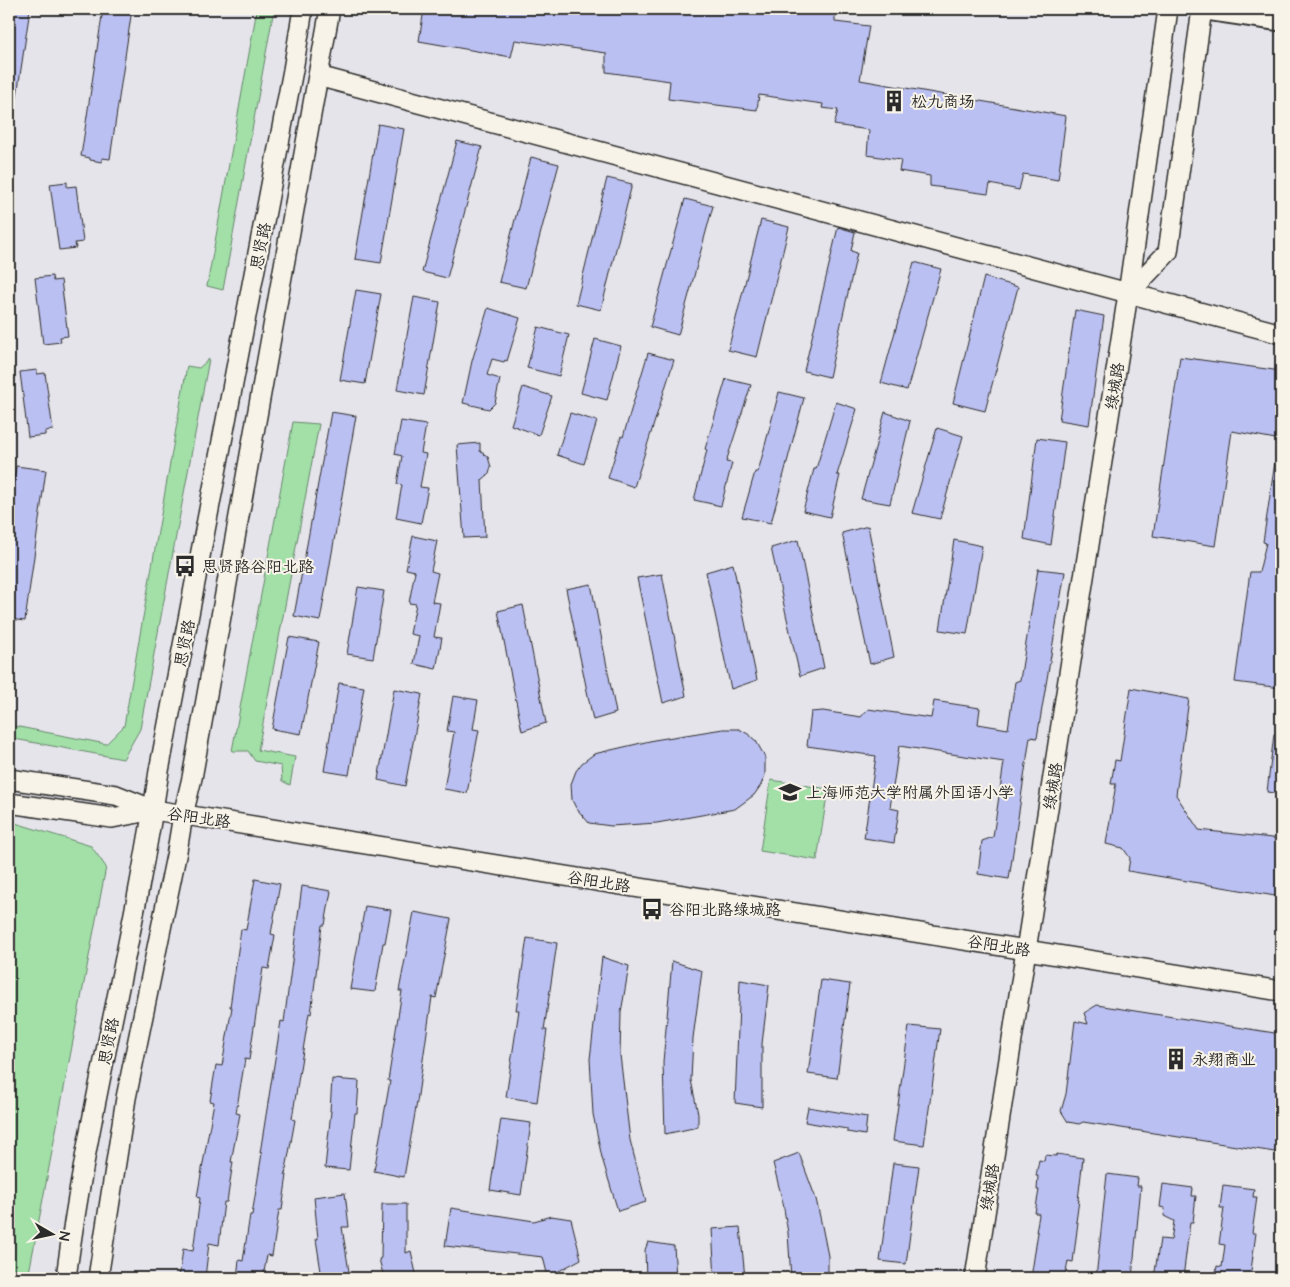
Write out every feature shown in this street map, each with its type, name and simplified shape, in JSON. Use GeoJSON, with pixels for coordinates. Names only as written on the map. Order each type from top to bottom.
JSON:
{"type":"FeatureCollection","features":[{"type":"Feature","properties":{"kind":"main road","name":"思贤路"},"geometry":{"type":"LineString","coordinates":[[66,1278],[75,1212],[154,810],[304,9]]}},
{"type":"Feature","properties":{"kind":"main road","name":"思贤路"},"geometry":{"type":"LineString","coordinates":[[98,1278],[126,1098],[192,778],[330,9]]}},
{"type":"Feature","properties":{"kind":"main road","name":"绿城路"},"geometry":{"type":"LineString","coordinates":[[975,1278],[1128,294],[1168,9]]}},
{"type":"Feature","properties":{"kind":"main road"},"geometry":{"type":"LineString","coordinates":[[1128,294],[1168,252],[1204,9],[1281,20]]}},
{"type":"Feature","properties":{"kind":"main road"},"geometry":{"type":"LineString","coordinates":[[318,76],[1281,334]]}},
{"type":"Feature","properties":{"kind":"main road","name":"谷阳北路"},"geometry":{"type":"LineString","coordinates":[[9,779],[116,795],[154,810],[183,815],[1281,991]]}},
{"type":"Feature","properties":{"kind":"main road","name":"谷阳北路"},"geometry":{"type":"LineString","coordinates":[[9,803],[112,818],[154,810]]}},
{"type":"Feature","properties":{"kind":"green space"},"geometry":{"type":"Polygon","coordinates":[[[257,9],[274,9],[223,290],[207,286],[257,9]]]}},
{"type":"Feature","properties":{"kind":"green space"},"geometry":{"type":"Polygon","coordinates":[[[209,359],[140,729],[123,759],[9,738],[9,725],[106,744],[124,726],[187,366],[199,368],[209,359]]]}},
{"type":"Feature","properties":{"kind":"green space"},"geometry":{"type":"Polygon","coordinates":[[[293,422],[319,424],[258,750],[295,757],[290,785],[282,781],[281,766],[255,761],[248,751],[232,751],[293,422]]]}},
{"type":"Feature","properties":{"kind":"green space"},"geometry":{"type":"Polygon","coordinates":[[[771,780],[828,789],[817,860],[760,851],[771,780]]]}},
{"type":"Feature","properties":{"kind":"green space"},"geometry":{"type":"Polygon","coordinates":[[[12,822],[91,846],[106,867],[28,1278],[9,1270],[9,842],[12,822]]]}},
{"type":"Feature","properties":{"kind":"building"},"geometry":{"type":"Polygon","coordinates":[[[9,9],[30,9],[15,109],[9,109],[9,9]]]}},
{"type":"Feature","properties":{"kind":"building"},"geometry":{"type":"Polygon","coordinates":[[[103,9],[132,9],[110,159],[102,158],[102,162],[81,156],[103,9]]]}},
{"type":"Feature","properties":{"kind":"building","name":"松九商场"},"geometry":{"type":"Polygon","coordinates":[[[424,9],[805,9],[835,13],[835,22],[869,26],[860,80],[1066,116],[1058,180],[1023,174],[1019,190],[990,184],[988,194],[930,186],[930,176],[899,171],[901,160],[867,155],[869,130],[834,125],[838,110],[822,108],[823,104],[759,95],[757,110],[668,99],[670,81],[606,72],[606,53],[515,40],[511,57],[419,41],[424,9]]]}},
{"type":"Feature","properties":{"kind":"building"},"geometry":{"type":"Polygon","coordinates":[[[378,124],[404,129],[381,263],[355,259],[378,124]]]}},
{"type":"Feature","properties":{"kind":"building"},"geometry":{"type":"Polygon","coordinates":[[[457,141],[482,147],[447,278],[422,272],[457,141]]]}},
{"type":"Feature","properties":{"kind":"building"},"geometry":{"type":"Polygon","coordinates":[[[531,157],[559,164],[526,288],[499,282],[531,157]]]}},
{"type":"Feature","properties":{"kind":"building"},"geometry":{"type":"Polygon","coordinates":[[[607,178],[632,184],[601,310],[576,304],[607,178]]]}},
{"type":"Feature","properties":{"kind":"building"},"geometry":{"type":"Polygon","coordinates":[[[67,182],[67,187],[76,186],[83,242],[75,243],[76,248],[59,250],[50,184],[67,182]]]}},
{"type":"Feature","properties":{"kind":"building"},"geometry":{"type":"Polygon","coordinates":[[[685,199],[713,206],[678,335],[650,327],[685,199]]]}},
{"type":"Feature","properties":{"kind":"building"},"geometry":{"type":"Polygon","coordinates":[[[761,220],[789,227],[757,357],[728,350],[761,220]]]}},
{"type":"Feature","properties":{"kind":"building"},"geometry":{"type":"Polygon","coordinates":[[[838,227],[855,232],[851,251],[857,253],[829,377],[804,371],[838,227]]]}},
{"type":"Feature","properties":{"kind":"building"},"geometry":{"type":"Polygon","coordinates":[[[914,262],[941,269],[907,390],[881,383],[914,262]]]}},
{"type":"Feature","properties":{"kind":"building"},"geometry":{"type":"Polygon","coordinates":[[[52,276],[53,281],[61,280],[68,336],[60,337],[61,342],[43,344],[35,278],[52,276]]]}},
{"type":"Feature","properties":{"kind":"building"},"geometry":{"type":"Polygon","coordinates":[[[984,277],[1018,287],[985,411],[953,403],[984,277]]]}},
{"type":"Feature","properties":{"kind":"building"},"geometry":{"type":"Polygon","coordinates":[[[356,290],[381,294],[365,384],[340,380],[356,290]]]}},
{"type":"Feature","properties":{"kind":"building"},"geometry":{"type":"Polygon","coordinates":[[[414,297],[440,302],[424,395],[397,390],[414,297]]]}},
{"type":"Feature","properties":{"kind":"building"},"geometry":{"type":"Polygon","coordinates":[[[488,308],[520,318],[507,361],[492,359],[487,375],[500,379],[495,403],[489,409],[463,403],[472,361],[488,308]]]}},
{"type":"Feature","properties":{"kind":"building"},"geometry":{"type":"Polygon","coordinates":[[[1075,310],[1104,316],[1089,425],[1059,420],[1075,310]]]}},
{"type":"Feature","properties":{"kind":"building"},"geometry":{"type":"Polygon","coordinates":[[[538,327],[569,335],[559,376],[527,368],[538,327]]]}},
{"type":"Feature","properties":{"kind":"building"},"geometry":{"type":"Polygon","coordinates":[[[595,339],[621,346],[607,400],[581,393],[595,339]]]}},
{"type":"Feature","properties":{"kind":"building"},"geometry":{"type":"Polygon","coordinates":[[[648,353],[674,360],[634,487],[608,478],[621,436],[623,437],[648,353]]]}},
{"type":"Feature","properties":{"kind":"building"},"geometry":{"type":"Polygon","coordinates":[[[1180,357],[1281,371],[1281,440],[1232,431],[1215,546],[1153,536],[1180,357]]]}},
{"type":"Feature","properties":{"kind":"building"},"geometry":{"type":"Polygon","coordinates":[[[37,370],[37,374],[45,373],[53,430],[45,431],[45,435],[28,437],[20,372],[37,370]]]}},
{"type":"Feature","properties":{"kind":"building"},"geometry":{"type":"Polygon","coordinates":[[[726,379],[751,385],[726,462],[732,463],[721,506],[694,500],[707,450],[705,449],[726,379]]]}},
{"type":"Feature","properties":{"kind":"building"},"geometry":{"type":"Polygon","coordinates":[[[523,387],[552,396],[539,435],[511,425],[523,387]]]}},
{"type":"Feature","properties":{"kind":"building"},"geometry":{"type":"Polygon","coordinates":[[[779,392],[804,398],[771,523],[742,517],[755,472],[758,472],[779,392]]]}},
{"type":"Feature","properties":{"kind":"building"},"geometry":{"type":"Polygon","coordinates":[[[836,402],[857,409],[837,475],[840,475],[830,517],[803,511],[814,469],[816,469],[836,402]]]}},
{"type":"Feature","properties":{"kind":"building"},"geometry":{"type":"Polygon","coordinates":[[[331,412],[356,416],[320,621],[294,616],[331,412]]]}},
{"type":"Feature","properties":{"kind":"building"},"geometry":{"type":"Polygon","coordinates":[[[885,412],[910,421],[890,504],[861,499],[885,412]]]}},
{"type":"Feature","properties":{"kind":"building"},"geometry":{"type":"Polygon","coordinates":[[[570,413],[597,421],[584,464],[557,455],[570,413]]]}},
{"type":"Feature","properties":{"kind":"building"},"geometry":{"type":"Polygon","coordinates":[[[401,421],[426,425],[421,453],[426,454],[420,487],[428,488],[421,523],[396,518],[402,485],[397,484],[402,456],[395,454],[401,421]]]}},
{"type":"Feature","properties":{"kind":"building"},"geometry":{"type":"Polygon","coordinates":[[[937,428],[963,436],[940,519],[912,513],[937,428]]]}},
{"type":"Feature","properties":{"kind":"building"},"geometry":{"type":"Polygon","coordinates":[[[1037,438],[1065,442],[1051,545],[1024,539],[1037,438]]]}},
{"type":"Feature","properties":{"kind":"building"},"geometry":{"type":"Polygon","coordinates":[[[480,443],[480,451],[488,457],[491,467],[489,474],[482,480],[485,537],[464,538],[457,445],[480,443]]]}},
{"type":"Feature","properties":{"kind":"building"},"geometry":{"type":"Polygon","coordinates":[[[1275,462],[1281,463],[1281,688],[1235,682],[1250,572],[1259,572],[1266,543],[1263,542],[1275,462]]]}},
{"type":"Feature","properties":{"kind":"building"},"geometry":{"type":"Polygon","coordinates":[[[16,466],[46,470],[25,621],[9,619],[9,515],[16,466]]]}},
{"type":"Feature","properties":{"kind":"building"},"geometry":{"type":"Polygon","coordinates":[[[868,526],[894,657],[870,664],[842,533],[868,526]]]}},
{"type":"Feature","properties":{"kind":"building"},"geometry":{"type":"Polygon","coordinates":[[[413,536],[437,541],[431,571],[438,573],[432,602],[440,603],[434,637],[442,638],[436,669],[414,664],[419,636],[410,634],[416,604],[409,603],[415,571],[406,569],[413,536]]]}},
{"type":"Feature","properties":{"kind":"building"},"geometry":{"type":"Polygon","coordinates":[[[798,540],[824,668],[800,676],[771,548],[798,540]]]}},
{"type":"Feature","properties":{"kind":"building"},"geometry":{"type":"Polygon","coordinates":[[[954,540],[982,546],[967,634],[940,630],[954,540]]]}},
{"type":"Feature","properties":{"kind":"building"},"geometry":{"type":"Polygon","coordinates":[[[733,564],[757,680],[731,689],[706,572],[733,564]]]}},
{"type":"Feature","properties":{"kind":"building"},"geometry":{"type":"Polygon","coordinates":[[[1038,569],[1065,572],[1037,738],[1030,737],[1009,879],[978,874],[982,841],[993,837],[1004,762],[899,746],[890,808],[899,810],[894,843],[864,838],[876,756],[807,746],[811,712],[823,711],[861,717],[868,709],[931,718],[934,701],[980,708],[978,724],[1008,729],[1015,682],[1020,680],[1038,569]]]}},
{"type":"Feature","properties":{"kind":"building"},"geometry":{"type":"Polygon","coordinates":[[[662,574],[686,696],[663,703],[637,578],[662,574]]]}},
{"type":"Feature","properties":{"kind":"building"},"geometry":{"type":"Polygon","coordinates":[[[591,584],[616,713],[593,720],[566,589],[591,584]]]}},
{"type":"Feature","properties":{"kind":"building"},"geometry":{"type":"Polygon","coordinates":[[[358,587],[384,591],[373,658],[347,654],[358,587]]]}},
{"type":"Feature","properties":{"kind":"building"},"geometry":{"type":"Polygon","coordinates":[[[523,605],[546,723],[522,731],[498,611],[523,605]]]}},
{"type":"Feature","properties":{"kind":"building"},"geometry":{"type":"Polygon","coordinates":[[[289,637],[319,642],[301,734],[272,729],[289,637]]]}},
{"type":"Feature","properties":{"kind":"building"},"geometry":{"type":"Polygon","coordinates":[[[339,683],[364,687],[349,775],[324,771],[339,683]]]}},
{"type":"Feature","properties":{"kind":"building"},"geometry":{"type":"Polygon","coordinates":[[[1131,688],[1189,699],[1176,795],[1199,830],[1281,839],[1281,897],[1128,871],[1130,858],[1123,848],[1106,844],[1116,784],[1111,784],[1115,760],[1120,761],[1131,688]]]}},
{"type":"Feature","properties":{"kind":"building"},"geometry":{"type":"Polygon","coordinates":[[[394,689],[422,694],[405,786],[378,780],[394,689]]]}},
{"type":"Feature","properties":{"kind":"building"},"geometry":{"type":"Polygon","coordinates":[[[453,696],[478,700],[473,729],[479,730],[467,793],[444,789],[454,732],[447,731],[453,696]]]}},
{"type":"Feature","properties":{"kind":"building"},"geometry":{"type":"Polygon","coordinates":[[[723,729],[739,729],[748,734],[756,741],[765,757],[765,775],[761,785],[754,795],[735,809],[657,823],[611,826],[589,823],[576,808],[572,800],[571,784],[576,771],[582,763],[594,754],[654,740],[723,729]]]}},
{"type":"Feature","properties":{"kind":"building"},"geometry":{"type":"Polygon","coordinates":[[[1274,734],[1281,734],[1281,794],[1267,792],[1274,734]]]}},
{"type":"Feature","properties":{"kind":"building"},"geometry":{"type":"Polygon","coordinates":[[[255,879],[280,884],[271,934],[275,935],[269,969],[263,968],[249,1060],[245,1059],[236,1113],[240,1114],[231,1162],[233,1162],[227,1202],[224,1202],[219,1245],[209,1243],[205,1278],[179,1278],[183,1249],[193,1251],[200,1198],[197,1197],[214,1102],[210,1101],[216,1065],[222,1066],[232,1007],[230,1007],[241,929],[246,930],[255,879]]]}},
{"type":"Feature","properties":{"kind":"building"},"geometry":{"type":"Polygon","coordinates":[[[302,886],[331,891],[325,925],[322,925],[311,1014],[309,1013],[292,1119],[295,1120],[285,1175],[287,1175],[282,1210],[279,1210],[272,1256],[267,1255],[263,1278],[237,1278],[239,1260],[243,1261],[250,1215],[252,1215],[281,1021],[284,1022],[302,886]]]}},
{"type":"Feature","properties":{"kind":"building"},"geometry":{"type":"Polygon","coordinates":[[[365,906],[391,910],[385,943],[383,943],[375,992],[350,989],[365,906]]]}},
{"type":"Feature","properties":{"kind":"building"},"geometry":{"type":"Polygon","coordinates":[[[414,912],[451,919],[436,998],[432,997],[404,1177],[374,1171],[390,1081],[388,1081],[402,991],[399,991],[414,912]]]}},
{"type":"Feature","properties":{"kind":"building"},"geometry":{"type":"Polygon","coordinates":[[[527,938],[557,943],[544,1030],[547,1030],[537,1102],[506,1097],[527,938]]]}},
{"type":"Feature","properties":{"kind":"building"},"geometry":{"type":"Polygon","coordinates":[[[602,957],[629,966],[621,1013],[620,1055],[630,1140],[646,1202],[618,1211],[602,1158],[593,1114],[590,1059],[602,957]]]}},
{"type":"Feature","properties":{"kind":"building"},"geometry":{"type":"Polygon","coordinates":[[[672,961],[702,971],[693,1038],[691,1080],[698,1114],[698,1127],[665,1134],[663,1062],[672,961]]]}},
{"type":"Feature","properties":{"kind":"building"},"geometry":{"type":"Polygon","coordinates":[[[740,980],[769,985],[762,1044],[762,1107],[735,1103],[740,980]]]}},
{"type":"Feature","properties":{"kind":"building"},"geometry":{"type":"Polygon","coordinates":[[[821,980],[850,984],[837,1078],[808,1074],[821,980]]]}},
{"type":"Feature","properties":{"kind":"building","name":"永翔商业"},"geometry":{"type":"Polygon","coordinates":[[[1097,1005],[1281,1034],[1281,1153],[1083,1122],[1079,1124],[1068,1122],[1061,1111],[1066,1094],[1075,1021],[1088,1024],[1084,1013],[1097,1005]]]}},
{"type":"Feature","properties":{"kind":"building"},"geometry":{"type":"Polygon","coordinates":[[[909,1026],[940,1029],[924,1145],[893,1141],[909,1026]]]}},
{"type":"Feature","properties":{"kind":"building"},"geometry":{"type":"Polygon","coordinates":[[[332,1079],[359,1081],[357,1113],[355,1113],[349,1170],[325,1168],[331,1111],[332,1079]]]}},
{"type":"Feature","properties":{"kind":"building"},"geometry":{"type":"Polygon","coordinates":[[[808,1107],[867,1117],[865,1135],[847,1132],[847,1129],[805,1122],[808,1107]]]}},
{"type":"Feature","properties":{"kind":"building"},"geometry":{"type":"Polygon","coordinates":[[[501,1119],[531,1123],[521,1195],[490,1190],[501,1119]]]}},
{"type":"Feature","properties":{"kind":"building"},"geometry":{"type":"Polygon","coordinates":[[[799,1153],[816,1199],[828,1256],[828,1278],[791,1278],[788,1233],[773,1163],[799,1153]]]}},
{"type":"Feature","properties":{"kind":"building"},"geometry":{"type":"Polygon","coordinates":[[[1057,1154],[1083,1158],[1073,1262],[1068,1261],[1065,1278],[1031,1278],[1038,1232],[1036,1232],[1039,1215],[1035,1213],[1039,1190],[1037,1190],[1038,1176],[1036,1176],[1039,1160],[1044,1161],[1045,1155],[1056,1156],[1057,1154]]]}},
{"type":"Feature","properties":{"kind":"building"},"geometry":{"type":"Polygon","coordinates":[[[893,1163],[919,1166],[906,1264],[880,1261],[893,1163]]]}},
{"type":"Feature","properties":{"kind":"building"},"geometry":{"type":"Polygon","coordinates":[[[1107,1174],[1138,1178],[1137,1186],[1141,1186],[1132,1278],[1096,1278],[1107,1174]]]}},
{"type":"Feature","properties":{"kind":"building"},"geometry":{"type":"Polygon","coordinates":[[[1163,1184],[1193,1188],[1192,1196],[1196,1196],[1193,1222],[1190,1222],[1183,1278],[1154,1278],[1160,1239],[1171,1240],[1174,1221],[1164,1216],[1165,1208],[1160,1207],[1163,1184]]]}},
{"type":"Feature","properties":{"kind":"building"},"geometry":{"type":"Polygon","coordinates":[[[1223,1185],[1254,1189],[1253,1197],[1257,1197],[1252,1233],[1256,1233],[1250,1278],[1215,1278],[1217,1266],[1222,1267],[1225,1245],[1219,1244],[1224,1208],[1220,1208],[1223,1185]]]}},
{"type":"Feature","properties":{"kind":"building"},"geometry":{"type":"Polygon","coordinates":[[[345,1193],[349,1227],[342,1227],[350,1278],[322,1278],[316,1239],[318,1239],[314,1197],[345,1193]]]}},
{"type":"Feature","properties":{"kind":"building"},"geometry":{"type":"Polygon","coordinates":[[[382,1204],[406,1204],[406,1253],[411,1251],[417,1278],[384,1278],[379,1259],[381,1258],[382,1204]]]}},
{"type":"Feature","properties":{"kind":"building"},"geometry":{"type":"Polygon","coordinates":[[[451,1208],[534,1221],[551,1216],[571,1219],[581,1259],[548,1277],[543,1257],[445,1246],[451,1208]]]}},
{"type":"Feature","properties":{"kind":"building"},"geometry":{"type":"Polygon","coordinates":[[[740,1227],[745,1278],[715,1278],[712,1229],[740,1227]]]}},
{"type":"Feature","properties":{"kind":"building"},"geometry":{"type":"Polygon","coordinates":[[[648,1242],[674,1246],[676,1278],[646,1278],[645,1250],[648,1242]]]}},
{"type":"Feature","properties":{"kind":"place","name":"松九商场"},"geometry":{"type":"Point","coordinates":[894,101]}},
{"type":"Feature","properties":{"kind":"place","name":"思贤路谷阳北路"},"geometry":{"type":"Point","coordinates":[185,566]}},
{"type":"Feature","properties":{"kind":"place","name":"上海师范大学附属外国语小学"},"geometry":{"type":"Point","coordinates":[790,792]}},
{"type":"Feature","properties":{"kind":"place","name":"谷阳北路绿城路"},"geometry":{"type":"Point","coordinates":[652,909]}},
{"type":"Feature","properties":{"kind":"place","name":"永翔商业"},"geometry":{"type":"Point","coordinates":[1176,1059]}}]}
